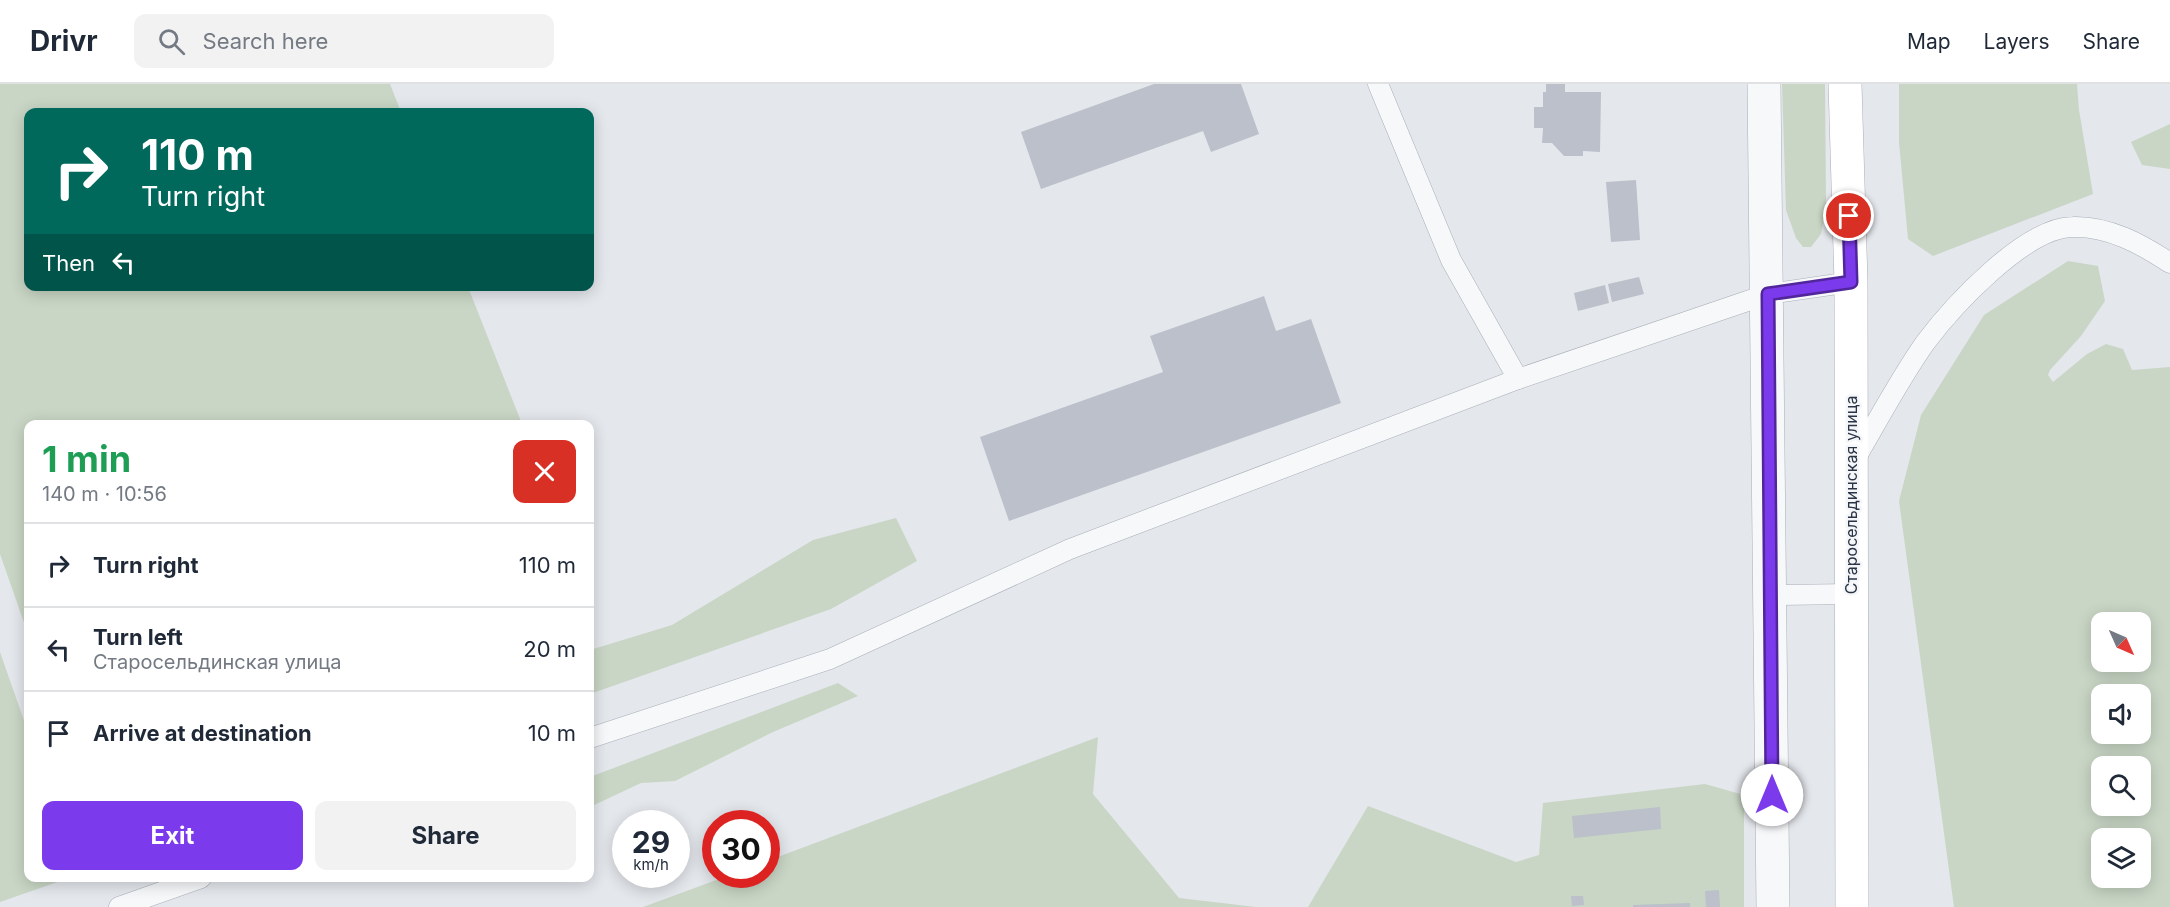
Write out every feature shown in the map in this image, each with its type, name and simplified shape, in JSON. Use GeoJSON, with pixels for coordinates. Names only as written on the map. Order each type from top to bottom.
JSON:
{"type":"FeatureCollection","features":[{"type":"Feature","properties":{"kind":"main road","name":"Старосельдинская улица"},"geometry":{"type":"LineString","coordinates":[[1845,84],[1851,282],[1852,907]]}},
{"type":"Feature","properties":{"kind":"street"},"geometry":{"type":"LineString","coordinates":[[1764,84],[1773,907]]}},
{"type":"Feature","properties":{"kind":"lane"},"geometry":{"type":"LineString","coordinates":[[1378,84],[1450,260],[1518,379]]}},
{"type":"Feature","properties":{"kind":"lane"},"geometry":{"type":"LineString","coordinates":[[1851,466],[1925,343],[1987,273],[2033,240],[2071,226],[2104,229],[2149,250],[2170,263]]}},
{"type":"Feature","properties":{"kind":"lane"},"geometry":{"type":"LineString","coordinates":[[594,737],[830,659],[1070,549],[1518,379],[1768,294],[1851,282]]}},
{"type":"Feature","properties":{"kind":"lane"},"geometry":{"type":"LineString","coordinates":[[1770,595],[1851,594]]}},
{"type":"Feature","properties":{"kind":"lane"},"geometry":{"type":"LineString","coordinates":[[119,907],[190,882]]}},
{"type":"Feature","properties":{"kind":"green space"},"geometry":{"type":"Polygon","coordinates":[[[0,84],[390,84],[399,108],[24,108],[24,291],[470,291],[520,420],[24,420],[24,623],[0,554],[0,84]]]}},
{"type":"Feature","properties":{"kind":"green space"},"geometry":{"type":"Polygon","coordinates":[[[1782,84],[1825,84],[1826,207],[1821,234],[1811,247],[1803,247],[1796,238],[1786,210],[1782,84]]]}},
{"type":"Feature","properties":{"kind":"green space"},"geometry":{"type":"Polygon","coordinates":[[[1899,84],[2077,84],[2093,194],[1933,256],[1908,239],[1899,142],[1899,84]]]}},
{"type":"Feature","properties":{"kind":"green space"},"geometry":{"type":"Polygon","coordinates":[[[2170,124],[2170,169],[2142,165],[2131,142],[2170,124]]]}},
{"type":"Feature","properties":{"kind":"green space"},"geometry":{"type":"Polygon","coordinates":[[[2068,261],[2098,266],[2105,301],[2081,336],[2050,370],[2048,375],[2053,382],[2087,354],[2106,344],[2123,349],[2132,370],[2170,367],[2170,907],[1954,907],[1899,501],[1921,415],[1984,315],[2068,261]]]}},
{"type":"Feature","properties":{"kind":"green space"},"geometry":{"type":"Polygon","coordinates":[[[896,518],[917,561],[831,609],[594,693],[594,649],[672,625],[813,540],[896,518]]]}},
{"type":"Feature","properties":{"kind":"green space"},"geometry":{"type":"Polygon","coordinates":[[[0,652],[24,721],[24,882],[58,882],[0,902],[0,652]]]}},
{"type":"Feature","properties":{"kind":"green space"},"geometry":{"type":"Polygon","coordinates":[[[838,683],[858,696],[773,732],[675,781],[641,783],[594,805],[594,775],[838,683]]]}},
{"type":"Feature","properties":{"kind":"green space"},"geometry":{"type":"Polygon","coordinates":[[[1098,737],[1093,794],[1179,898],[1256,907],[643,907],[702,885],[702,888],[780,888],[780,856],[1098,737]]]}},
{"type":"Feature","properties":{"kind":"green space"},"geometry":{"type":"Polygon","coordinates":[[[1705,784],[1744,795],[1744,907],[1308,907],[1368,806],[1516,862],[1539,855],[1543,803],[1705,784]]]}},
{"type":"Feature","properties":{"kind":"building"},"geometry":{"type":"Polygon","coordinates":[[[1154,84],[1241,84],[1259,134],[1211,152],[1203,131],[1041,189],[1021,132],[1154,84]]]}},
{"type":"Feature","properties":{"kind":"building"},"geometry":{"type":"Polygon","coordinates":[[[1546,84],[1565,84],[1565,92],[1601,92],[1600,152],[1583,151],[1583,156],[1564,156],[1552,143],[1542,143],[1543,128],[1534,128],[1534,107],[1543,107],[1543,92],[1546,92],[1546,84]]]}},
{"type":"Feature","properties":{"kind":"building"},"geometry":{"type":"Polygon","coordinates":[[[1636,180],[1640,240],[1611,242],[1606,182],[1636,180]]]}},
{"type":"Feature","properties":{"kind":"building"},"geometry":{"type":"Polygon","coordinates":[[[1639,277],[1644,294],[1612,302],[1608,284],[1639,277]]]}},
{"type":"Feature","properties":{"kind":"building"},"geometry":{"type":"Polygon","coordinates":[[[1605,285],[1609,303],[1578,311],[1574,293],[1605,285]]]}},
{"type":"Feature","properties":{"kind":"building"},"geometry":{"type":"Polygon","coordinates":[[[1264,296],[1276,331],[1311,319],[1341,403],[1009,521],[980,437],[1163,372],[1150,336],[1264,296]]]}},
{"type":"Feature","properties":{"kind":"building"},"geometry":{"type":"Polygon","coordinates":[[[1660,807],[1661,829],[1574,838],[1572,816],[1660,807]]]}},
{"type":"Feature","properties":{"kind":"building"},"geometry":{"type":"Polygon","coordinates":[[[1719,890],[1720,907],[1706,907],[1705,891],[1719,890]]]}},
{"type":"Feature","properties":{"kind":"building"},"geometry":{"type":"Polygon","coordinates":[[[1571,896],[1583,896],[1584,905],[1572,906],[1571,896]]]}},
{"type":"Feature","properties":{"kind":"building"},"geometry":{"type":"Polygon","coordinates":[[[1690,903],[1690,907],[1633,907],[1633,905],[1690,903]]]}},
{"type":"Feature","properties":{"kind":"route"},"geometry":{"type":"LineString","coordinates":[[1772,795],[1768,294],[1851,282],[1849,216]]}}]}
